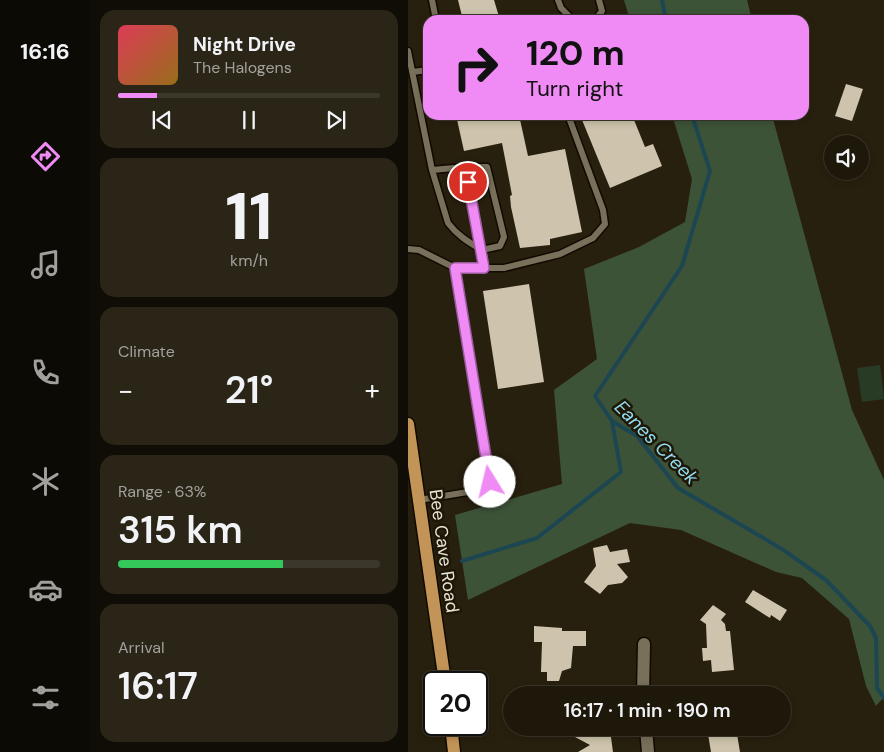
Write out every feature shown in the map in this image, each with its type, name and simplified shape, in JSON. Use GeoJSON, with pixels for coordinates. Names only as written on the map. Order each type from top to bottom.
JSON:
{"type":"FeatureCollection","features":[{"type":"Feature","properties":{"kind":"main road","name":"Bee Cave Road"},"geometry":{"type":"LineString","coordinates":[[408,425],[443,671]]}},
{"type":"Feature","properties":{"kind":"main road"},"geometry":{"type":"LineString","coordinates":[[452,736],[454,752]]}},
{"type":"Feature","properties":{"kind":"street"},"geometry":{"type":"LineString","coordinates":[[643,686],[644,644]]}},
{"type":"Feature","properties":{"kind":"street"},"geometry":{"type":"LineString","coordinates":[[647,736],[648,752]]}},
{"type":"Feature","properties":{"kind":"lane"},"geometry":{"type":"LineString","coordinates":[[432,0],[435,15]]}},
{"type":"Feature","properties":{"kind":"lane"},"geometry":{"type":"LineString","coordinates":[[558,0],[561,8],[568,15]]}},
{"type":"Feature","properties":{"kind":"lane"},"geometry":{"type":"LineString","coordinates":[[599,0],[602,11],[599,15]]}},
{"type":"Feature","properties":{"kind":"lane"},"geometry":{"type":"LineString","coordinates":[[408,51],[432,170],[448,223],[460,238],[482,250],[500,246],[504,237],[487,167],[432,170]]}},
{"type":"Feature","properties":{"kind":"lane"},"geometry":{"type":"LineString","coordinates":[[412,72],[423,71]]}},
{"type":"Feature","properties":{"kind":"lane"},"geometry":{"type":"LineString","coordinates":[[408,249],[419,250],[455,268],[504,268],[560,254],[593,238],[605,224],[603,210],[570,120]]}},
{"type":"Feature","properties":{"kind":"lane"},"geometry":{"type":"LineString","coordinates":[[465,167],[484,268]]}},
{"type":"Feature","properties":{"kind":"lane"},"geometry":{"type":"LineString","coordinates":[[419,500],[480,490],[490,482],[455,268]]}},
{"type":"Feature","properties":{"kind":"green space"},"geometry":{"type":"Polygon","coordinates":[[[624,0],[747,0],[751,15],[628,15],[624,0]]]}},
{"type":"Feature","properties":{"kind":"green space"},"geometry":{"type":"Polygon","coordinates":[[[674,120],[773,120],[852,410],[884,480],[885,696],[876,706],[866,686],[849,619],[802,578],[776,572],[681,530],[630,523],[468,600],[455,515],[562,484],[554,390],[597,359],[584,269],[639,247],[685,222],[692,179],[674,120]]]}},
{"type":"Feature","properties":{"kind":"green space"},"geometry":{"type":"Polygon","coordinates":[[[880,365],[884,399],[862,402],[857,368],[880,365]]]}},
{"type":"Feature","properties":{"kind":"building"},"geometry":{"type":"Polygon","coordinates":[[[458,0],[494,0],[498,15],[462,15],[458,0]]]}},
{"type":"Feature","properties":{"kind":"building"},"geometry":{"type":"Polygon","coordinates":[[[846,84],[863,89],[852,121],[835,116],[846,84]]]}},
{"type":"Feature","properties":{"kind":"building"},"geometry":{"type":"Polygon","coordinates":[[[457,120],[520,120],[528,156],[565,149],[582,232],[550,239],[550,245],[520,248],[511,207],[510,196],[512,195],[502,143],[464,151],[457,120]]]}},
{"type":"Feature","properties":{"kind":"building"},"geometry":{"type":"Polygon","coordinates":[[[582,120],[634,120],[645,147],[653,144],[662,166],[610,188],[582,120]]]}},
{"type":"Feature","properties":{"kind":"building"},"geometry":{"type":"Polygon","coordinates":[[[529,284],[544,382],[498,389],[483,291],[529,284]]]}},
{"type":"Feature","properties":{"kind":"building"},"geometry":{"type":"Polygon","coordinates":[[[607,545],[610,552],[627,549],[630,562],[617,564],[628,577],[622,583],[608,585],[600,594],[584,582],[596,566],[593,548],[607,545]]]}},
{"type":"Feature","properties":{"kind":"building"},"geometry":{"type":"Polygon","coordinates":[[[753,590],[787,610],[780,621],[771,615],[770,618],[745,602],[753,590]]]}},
{"type":"Feature","properties":{"kind":"building"},"geometry":{"type":"Polygon","coordinates":[[[713,605],[726,614],[721,620],[725,624],[726,631],[730,631],[734,670],[712,672],[711,660],[703,661],[702,648],[707,648],[706,624],[700,620],[713,605]]]}},
{"type":"Feature","properties":{"kind":"building"},"geometry":{"type":"Polygon","coordinates":[[[534,626],[562,628],[562,631],[586,631],[586,646],[573,646],[571,668],[562,671],[559,681],[547,681],[547,672],[541,672],[542,642],[534,642],[534,626]]]}},
{"type":"Feature","properties":{"kind":"building"},"geometry":{"type":"Polygon","coordinates":[[[611,736],[613,752],[578,752],[590,745],[575,737],[611,736]]]}},
{"type":"Feature","properties":{"kind":"building"},"geometry":{"type":"Polygon","coordinates":[[[708,736],[737,736],[740,752],[711,752],[708,736]]]}},
{"type":"Feature","properties":{"kind":"waterway","name":"Eanes Creek"},"geometry":{"type":"LineString","coordinates":[[662,0],[665,15]]}},
{"type":"Feature","properties":{"kind":"waterway","name":"Eanes Creek"},"geometry":{"type":"LineString","coordinates":[[694,120],[710,171],[682,266],[595,396],[612,421],[637,436],[678,488],[782,549],[826,580],[870,626],[876,638],[877,688],[885,699]]}},
{"type":"Feature","properties":{"kind":"waterway"},"geometry":{"type":"LineString","coordinates":[[462,561],[537,538],[621,472],[612,421]]}},
{"type":"Feature","properties":{"kind":"route"},"geometry":{"type":"LineString","coordinates":[[468,182],[484,268],[455,268],[490,482]]}}]}
